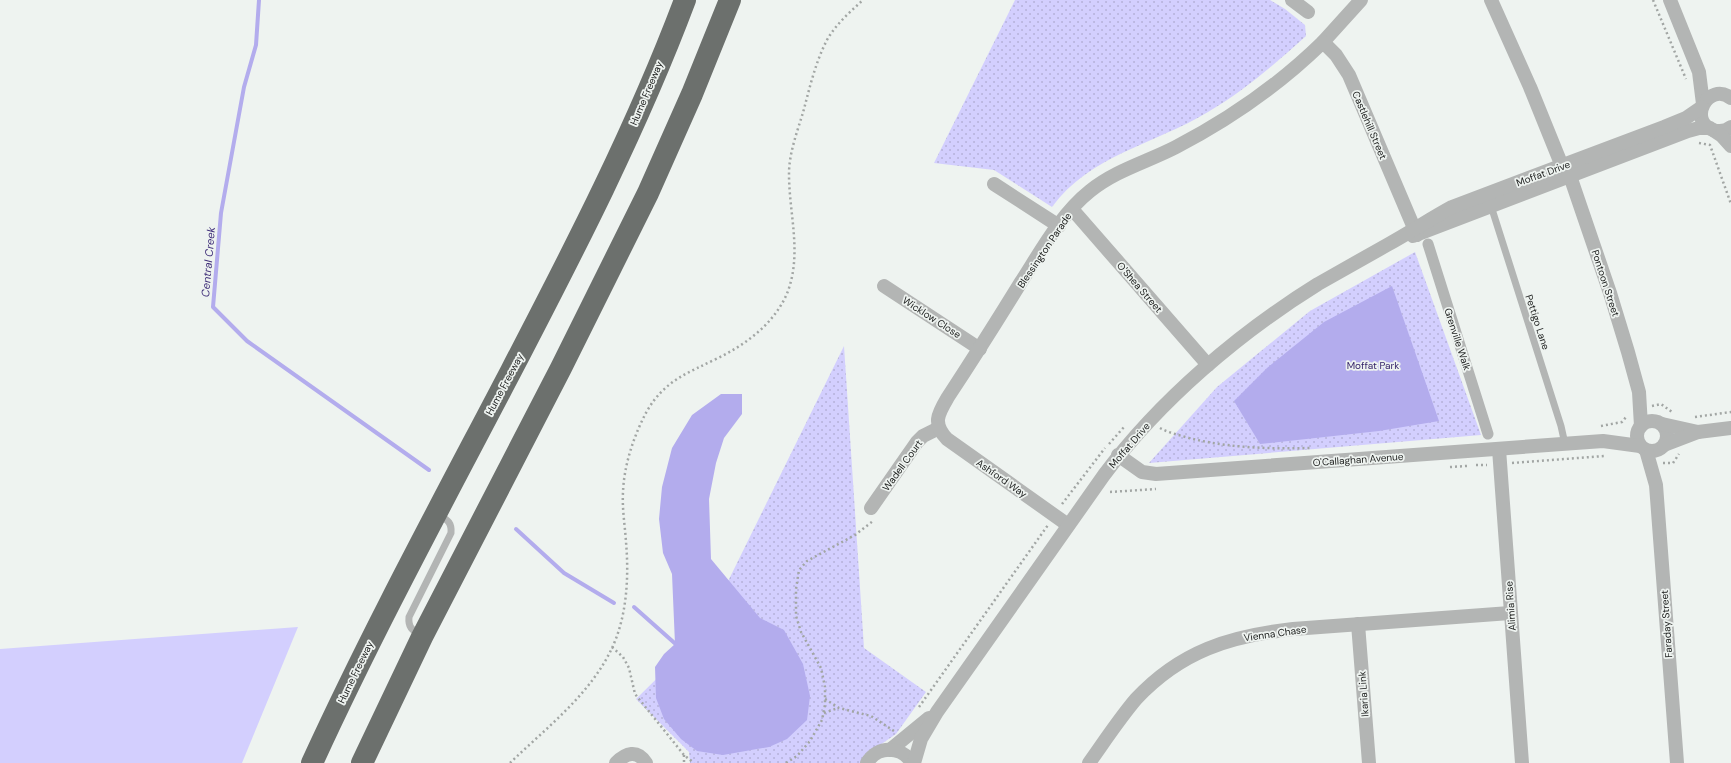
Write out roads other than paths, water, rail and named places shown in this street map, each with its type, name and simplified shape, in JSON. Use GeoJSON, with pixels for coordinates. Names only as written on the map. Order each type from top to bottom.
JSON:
{"type":"FeatureCollection","features":[{"type":"Feature","properties":{"kind":"highway","name":"Hume Freeway"},"geometry":{"type":"LineString","coordinates":[[312,763],[350,680],[574,249],[633,124],[685,0]]}},
{"type":"Feature","properties":{"kind":"highway"},"geometry":{"type":"LineString","coordinates":[[362,763],[422,637],[561,368],[648,193],[692,94],[730,0]]}},
{"type":"Feature","properties":{"kind":"street"},"geometry":{"type":"LineString","coordinates":[[1292,0],[1308,12]]}},
{"type":"Feature","properties":{"kind":"street"},"geometry":{"type":"LineString","coordinates":[[1323,42],[1361,0]]}},
{"type":"Feature","properties":{"kind":"street","name":"Pontoon Street"},"geometry":{"type":"LineString","coordinates":[[1491,0],[1566,171],[1610,293],[1644,407],[1660,423]]}},
{"type":"Feature","properties":{"kind":"street"},"geometry":{"type":"LineString","coordinates":[[1670,0],[1699,72],[1702,119],[1731,146]]}},
{"type":"Feature","properties":{"kind":"street","name":"Blessington Parade"},"geometry":{"type":"LineString","coordinates":[[939,428],[938,416],[940,410],[1044,246],[1082,197],[1105,180],[1123,170],[1180,145],[1236,114],[1267,92],[1306,59],[1323,42]]}},
{"type":"Feature","properties":{"kind":"street","name":"Castlehill Street"},"geometry":{"type":"LineString","coordinates":[[1323,42],[1336,55],[1349,75],[1416,232]]}},
{"type":"Feature","properties":{"kind":"street"},"geometry":{"type":"LineString","coordinates":[[1699,72],[1729,96]]}},
{"type":"Feature","properties":{"kind":"street","name":"Moffat Drive"},"geometry":{"type":"LineString","coordinates":[[913,763],[920,744],[937,712],[1118,456],[1151,420],[1208,365],[1242,338],[1317,285],[1388,245],[1416,232],[1491,206],[1686,118],[1712,96],[1729,96]]}},
{"type":"Feature","properties":{"kind":"street","name":"Moffat Drive"},"geometry":{"type":"LineString","coordinates":[[1416,232],[1452,207],[1699,128],[1723,130],[1731,127]]}},
{"type":"Feature","properties":{"kind":"street"},"geometry":{"type":"LineString","coordinates":[[994,184],[1059,226]]}},
{"type":"Feature","properties":{"kind":"street","name":"O'Shea Street"},"geometry":{"type":"LineString","coordinates":[[1072,209],[1208,365]]}},
{"type":"Feature","properties":{"kind":"street","name":"Grenville Walk"},"geometry":{"type":"LineString","coordinates":[[1428,244],[1488,434]]}},
{"type":"Feature","properties":{"kind":"street","name":"Wicklow Close"},"geometry":{"type":"LineString","coordinates":[[884,286],[980,348]]}},
{"type":"Feature","properties":{"kind":"street","name":"Pontoon Street"},"geometry":{"type":"LineString","coordinates":[[1640,427],[1644,407]]}},
{"type":"Feature","properties":{"kind":"street"},"geometry":{"type":"LineString","coordinates":[[1698,432],[1648,421],[1640,427],[1637,437],[1643,448],[1653,451],[1698,432],[1731,428]]}},
{"type":"Feature","properties":{"kind":"street"},"geometry":{"type":"LineString","coordinates":[[1660,423],[1665,428],[1668,436],[1663,447]]}},
{"type":"Feature","properties":{"kind":"street","name":"O'Callaghan Avenue"},"geometry":{"type":"LineString","coordinates":[[1603,441],[1640,427]]}},
{"type":"Feature","properties":{"kind":"street","name":"Wadell Court"},"geometry":{"type":"LineString","coordinates":[[873,514],[917,442],[923,436],[939,428]]}},
{"type":"Feature","properties":{"kind":"street","name":"Ashford Way"},"geometry":{"type":"LineString","coordinates":[[939,428],[947,440],[1068,525]]}},
{"type":"Feature","properties":{"kind":"street","name":"O'Callaghan Avenue"},"geometry":{"type":"LineString","coordinates":[[1118,456],[1142,472],[1156,474],[1603,441],[1643,448]]}},
{"type":"Feature","properties":{"kind":"street","name":"Faraday Street"},"geometry":{"type":"LineString","coordinates":[[1663,447],[1656,485],[1677,763]]}},
{"type":"Feature","properties":{"kind":"street","name":"Faraday Street"},"geometry":{"type":"LineString","coordinates":[[1643,448],[1656,485]]}},
{"type":"Feature","properties":{"kind":"street","name":"Alimia Rise"},"geometry":{"type":"LineString","coordinates":[[1499,449],[1522,763]]}},
{"type":"Feature","properties":{"kind":"street","name":"Vienna Chase"},"geometry":{"type":"LineString","coordinates":[[1089,763],[1136,700],[1154,682],[1198,652],[1219,644],[1261,632],[1510,613]]}},
{"type":"Feature","properties":{"kind":"street","name":"Ikaria Link"},"geometry":{"type":"LineString","coordinates":[[1358,624],[1365,762]]}},
{"type":"Feature","properties":{"kind":"street","name":"Moffat Drive"},"geometry":{"type":"LineString","coordinates":[[867,763],[875,754],[890,750],[900,732],[937,712]]}},
{"type":"Feature","properties":{"kind":"street"},"geometry":{"type":"LineString","coordinates":[[890,750],[905,754],[913,763]]}},
{"type":"Feature","properties":{"kind":"street"},"geometry":{"type":"LineString","coordinates":[[616,763],[626,754],[632,753],[641,756],[646,763]]}},
{"type":"Feature","properties":{"kind":"lane","name":"Pettigo Lane"},"geometry":{"type":"LineString","coordinates":[[1491,206],[1559,419],[1565,444]]}},
{"type":"Feature","properties":{"kind":"lane"},"geometry":{"type":"LineString","coordinates":[[422,637],[410,629],[408,624],[409,617],[451,534],[452,527],[449,521],[436,513]]}},
{"type":"Feature","properties":{"kind":"waterway","name":"Central Creek"},"geometry":{"type":"LineString","coordinates":[[259,0],[256,45],[244,87],[221,213],[213,307],[247,341],[429,470]]}},
{"type":"Feature","properties":{"kind":"waterway","name":"Central Creek"},"geometry":{"type":"LineString","coordinates":[[516,529],[564,573],[614,603]]}},
{"type":"Feature","properties":{"kind":"waterway","name":"Central Creek"},"geometry":{"type":"LineString","coordinates":[[634,607],[679,647]]}},
{"type":"Feature","properties":{"kind":"park label","name":"Moffat Park"},"geometry":{"type":"Point","coordinates":[1373,365]}}]}
